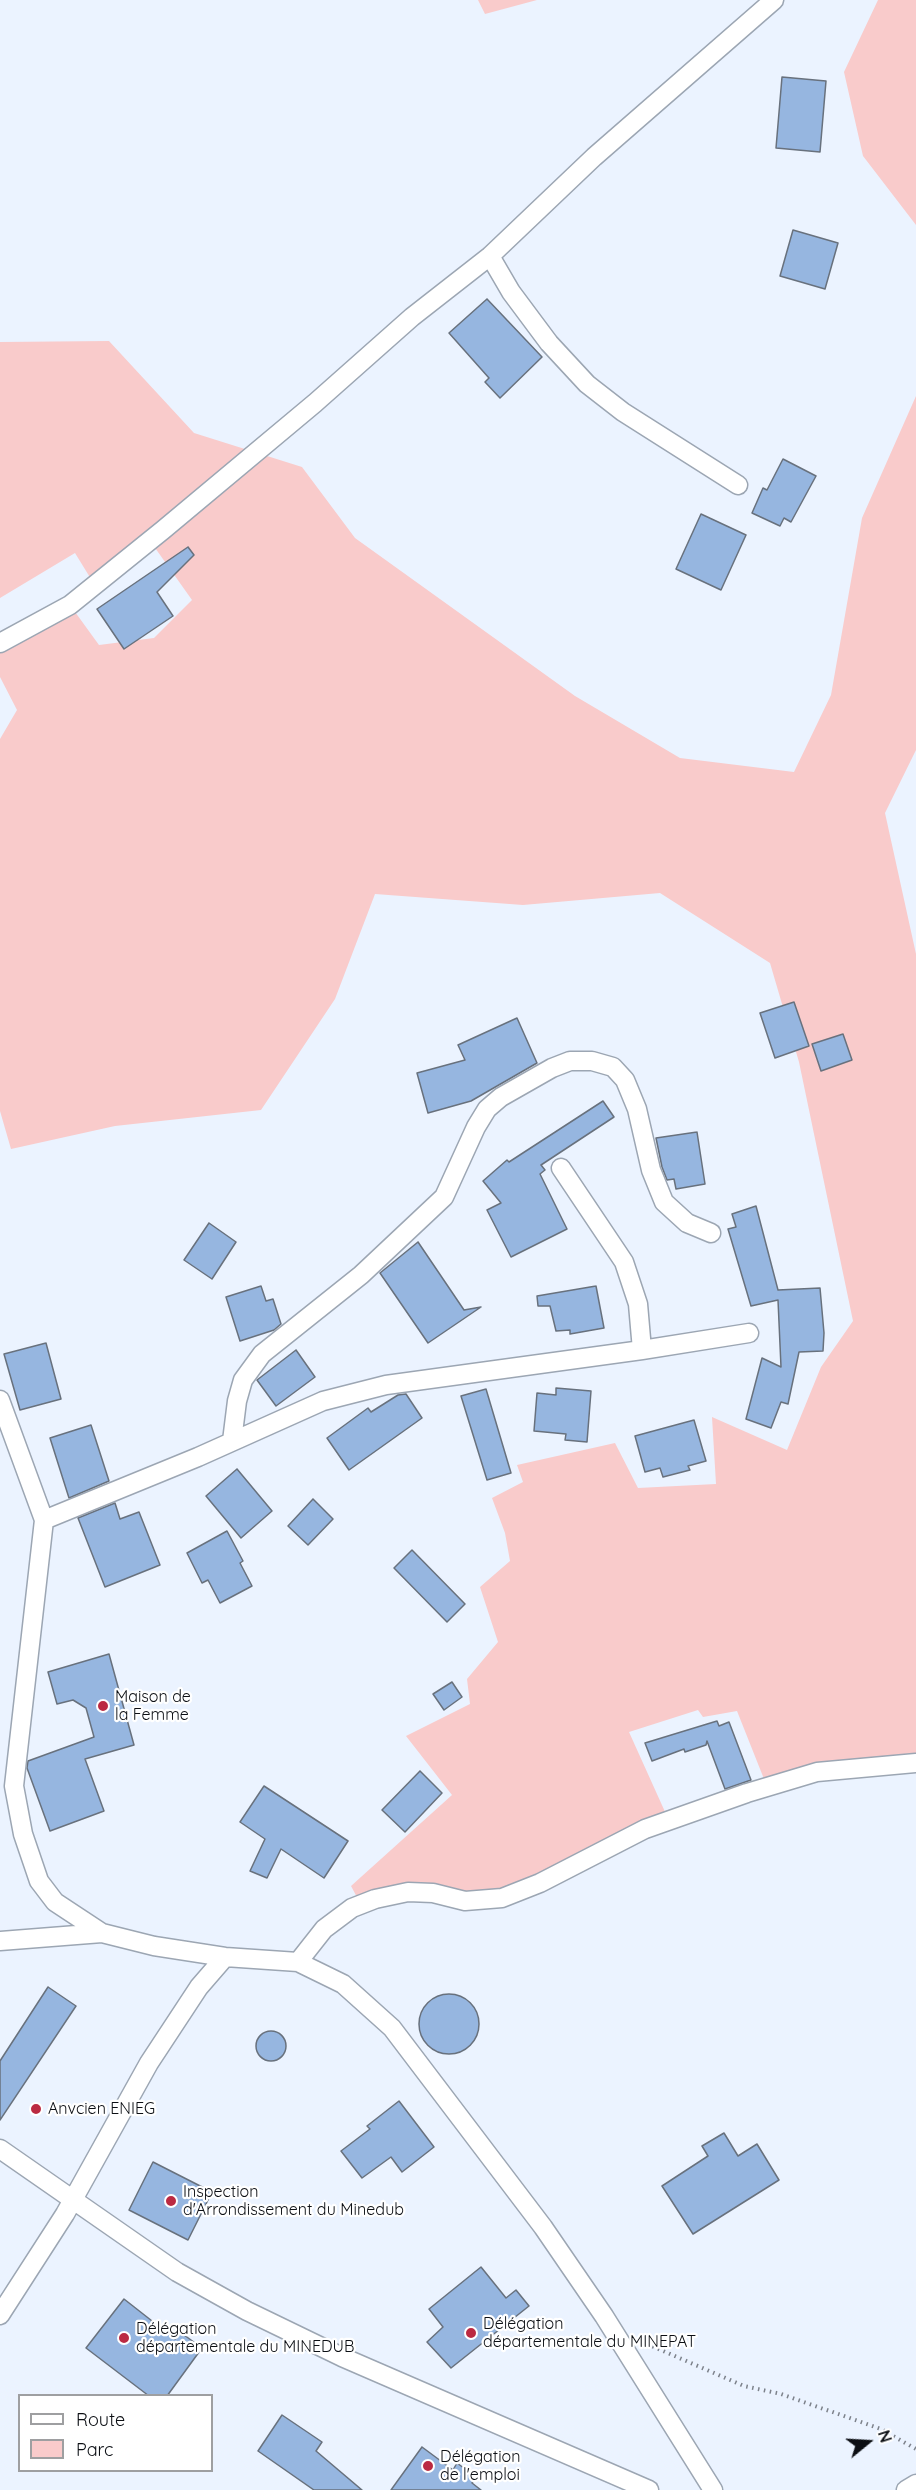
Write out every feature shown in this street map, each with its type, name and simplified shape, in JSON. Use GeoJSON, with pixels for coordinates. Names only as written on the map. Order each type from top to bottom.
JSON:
{"type":"FeatureCollection","features":[{"type":"Feature","properties":{"kind":"street"},"geometry":{"type":"LineString","coordinates":[[0,643],[70,605],[315,403],[412,317],[490,256],[594,158],[774,0]]}},
{"type":"Feature","properties":{"kind":"street"},"geometry":{"type":"LineString","coordinates":[[490,256],[511,292],[549,343],[586,384],[623,411],[738,485]]}},
{"type":"Feature","properties":{"kind":"street"},"geometry":{"type":"LineString","coordinates":[[232,1441],[237,1401],[243,1380],[262,1354],[362,1275],[444,1197],[476,1127],[487,1109],[501,1097],[552,1068],[570,1061],[592,1061],[613,1068],[624,1080],[637,1109],[651,1170],[664,1202],[687,1223],[711,1233]]}},
{"type":"Feature","properties":{"kind":"street"},"geometry":{"type":"LineString","coordinates":[[561,1168],[624,1262],[639,1304],[642,1350]]}},
{"type":"Feature","properties":{"kind":"street"},"geometry":{"type":"LineString","coordinates":[[44,1520],[323,1401],[386,1385],[749,1333]]}},
{"type":"Feature","properties":{"kind":"street"},"geometry":{"type":"LineString","coordinates":[[0,1400],[44,1520],[14,1786],[23,1834],[39,1881],[55,1902],[102,1933]]}},
{"type":"Feature","properties":{"kind":"street"},"geometry":{"type":"LineString","coordinates":[[298,1962],[324,1929],[352,1908],[375,1899],[408,1892],[433,1893],[465,1901],[502,1898],[540,1883],[645,1828],[747,1793],[817,1772],[916,1763]]}},
{"type":"Feature","properties":{"kind":"street"},"geometry":{"type":"LineString","coordinates":[[0,1941],[102,1933],[154,1946],[225,1957],[298,1962],[343,1984],[392,2028],[555,2244],[604,2316],[713,2490]]}},
{"type":"Feature","properties":{"kind":"street"},"geometry":{"type":"LineString","coordinates":[[0,2315],[27,2277],[72,2201],[149,2063],[200,1987],[225,1957]]}},
{"type":"Feature","properties":{"kind":"street"},"geometry":{"type":"LineString","coordinates":[[0,2149],[177,2272],[247,2311],[342,2357],[649,2490]]}},
{"type":"Feature","properties":{"kind":"street"},"geometry":{"type":"LineString","coordinates":[[906,2490],[916,2484]]}},
{"type":"Feature","properties":{"kind":"path"},"geometry":{"type":"LineString","coordinates":[[642,2342],[744,2386],[781,2394],[881,2429],[916,2449]]}},
{"type":"Feature","properties":{"kind":"green space"},"geometry":{"type":"Polygon","coordinates":[[[478,0],[537,0],[485,14],[478,0]]]}},
{"type":"Feature","properties":{"kind":"green space"},"geometry":{"type":"Polygon","coordinates":[[[878,0],[916,0],[916,225],[863,156],[844,72],[878,0]]]}},
{"type":"Feature","properties":{"kind":"green space"},"geometry":{"type":"Polygon","coordinates":[[[109,341],[194,433],[302,467],[355,538],[575,696],[680,758],[794,772],[831,695],[862,518],[916,396],[916,750],[885,813],[916,954],[916,1753],[764,1779],[737,1711],[703,1717],[698,1710],[629,1732],[666,1814],[514,1887],[467,1895],[426,1883],[358,1899],[351,1886],[452,1795],[406,1736],[470,1704],[467,1679],[498,1642],[480,1587],[510,1561],[505,1533],[492,1498],[523,1482],[517,1465],[615,1443],[638,1488],[716,1484],[712,1417],[787,1450],[821,1367],[853,1321],[799,1062],[770,963],[660,893],[523,905],[375,894],[335,999],[261,1110],[115,1126],[11,1149],[0,1111],[0,739],[17,710],[0,677],[0,643],[70,605],[99,645],[154,638],[192,600],[153,545],[91,579],[75,553],[0,598],[0,342],[109,341]]]}},
{"type":"Feature","properties":{"kind":"building"},"geometry":{"type":"Polygon","coordinates":[[[782,77],[826,81],[820,152],[776,148],[782,77]]]}},
{"type":"Feature","properties":{"kind":"building"},"geometry":{"type":"Polygon","coordinates":[[[793,230],[838,243],[825,289],[780,276],[793,230]]]}},
{"type":"Feature","properties":{"kind":"building"},"geometry":{"type":"Polygon","coordinates":[[[487,299],[542,357],[500,398],[485,382],[489,378],[449,333],[487,299]]]}},
{"type":"Feature","properties":{"kind":"building"},"geometry":{"type":"Polygon","coordinates":[[[783,459],[816,476],[791,522],[784,518],[780,526],[752,513],[763,488],[767,490],[783,459]]]}},
{"type":"Feature","properties":{"kind":"building"},"geometry":{"type":"Polygon","coordinates":[[[701,514],[746,535],[721,590],[676,569],[701,514]]]}},
{"type":"Feature","properties":{"kind":"building"},"geometry":{"type":"Polygon","coordinates":[[[188,547],[194,555],[157,592],[173,616],[124,649],[97,609],[188,547]]]}},
{"type":"Feature","properties":{"kind":"building"},"geometry":{"type":"Polygon","coordinates":[[[794,1002],[809,1046],[775,1058],[760,1013],[794,1002]]]}},
{"type":"Feature","properties":{"kind":"building"},"geometry":{"type":"Polygon","coordinates":[[[517,1018],[537,1063],[471,1101],[428,1113],[417,1073],[465,1060],[458,1045],[517,1018]]]}},
{"type":"Feature","properties":{"kind":"building"},"geometry":{"type":"Polygon","coordinates":[[[843,1034],[852,1060],[821,1071],[812,1044],[843,1034]]]}},
{"type":"Feature","properties":{"kind":"building"},"geometry":{"type":"Polygon","coordinates":[[[603,1101],[614,1117],[541,1165],[545,1170],[540,1174],[567,1229],[511,1257],[487,1210],[501,1203],[483,1181],[507,1160],[509,1162],[603,1101]]]}},
{"type":"Feature","properties":{"kind":"building"},"geometry":{"type":"Polygon","coordinates":[[[697,1132],[705,1184],[676,1189],[674,1179],[667,1180],[656,1138],[697,1132]]]}},
{"type":"Feature","properties":{"kind":"building"},"geometry":{"type":"Polygon","coordinates":[[[756,1206],[778,1290],[820,1288],[824,1333],[823,1351],[799,1352],[788,1404],[781,1402],[771,1428],[746,1419],[762,1358],[781,1367],[778,1300],[751,1306],[728,1229],[736,1227],[732,1214],[756,1206]]]}},
{"type":"Feature","properties":{"kind":"building"},"geometry":{"type":"Polygon","coordinates":[[[209,1223],[236,1242],[212,1279],[184,1260],[209,1223]]]}},
{"type":"Feature","properties":{"kind":"building"},"geometry":{"type":"Polygon","coordinates":[[[418,1242],[464,1310],[481,1307],[428,1343],[380,1273],[418,1242]]]}},
{"type":"Feature","properties":{"kind":"building"},"geometry":{"type":"Polygon","coordinates":[[[261,1286],[266,1301],[273,1299],[281,1324],[274,1330],[240,1341],[226,1297],[261,1286]]]}},
{"type":"Feature","properties":{"kind":"building"},"geometry":{"type":"Polygon","coordinates":[[[596,1286],[604,1328],[570,1334],[570,1330],[556,1331],[550,1306],[538,1306],[537,1296],[596,1286]]]}},
{"type":"Feature","properties":{"kind":"building"},"geometry":{"type":"Polygon","coordinates":[[[46,1343],[61,1399],[20,1410],[4,1354],[46,1343]]]}},
{"type":"Feature","properties":{"kind":"building"},"geometry":{"type":"Polygon","coordinates":[[[296,1350],[315,1377],[276,1406],[257,1380],[296,1350]]]}},
{"type":"Feature","properties":{"kind":"building"},"geometry":{"type":"Polygon","coordinates":[[[556,1388],[591,1391],[587,1442],[565,1440],[566,1434],[534,1431],[537,1393],[556,1395],[556,1388]]]}},
{"type":"Feature","properties":{"kind":"building"},"geometry":{"type":"Polygon","coordinates":[[[486,1389],[511,1473],[487,1480],[461,1396],[486,1389]]]}},
{"type":"Feature","properties":{"kind":"building"},"geometry":{"type":"Polygon","coordinates":[[[406,1394],[422,1418],[349,1470],[327,1438],[368,1408],[371,1412],[398,1395],[406,1394]]]}},
{"type":"Feature","properties":{"kind":"building"},"geometry":{"type":"Polygon","coordinates":[[[694,1420],[706,1461],[688,1466],[690,1470],[663,1477],[660,1468],[645,1472],[635,1436],[694,1420]]]}},
{"type":"Feature","properties":{"kind":"building"},"geometry":{"type":"Polygon","coordinates":[[[91,1425],[109,1481],[69,1498],[50,1438],[91,1425]]]}},
{"type":"Feature","properties":{"kind":"building"},"geometry":{"type":"Polygon","coordinates":[[[237,1469],[272,1511],[241,1538],[206,1496],[237,1469]]]}},
{"type":"Feature","properties":{"kind":"building"},"geometry":{"type":"Polygon","coordinates":[[[313,1499],[333,1519],[308,1545],[288,1526],[313,1499]]]}},
{"type":"Feature","properties":{"kind":"building"},"geometry":{"type":"Polygon","coordinates":[[[115,1503],[120,1519],[139,1512],[160,1565],[105,1587],[78,1518],[115,1503]]]}},
{"type":"Feature","properties":{"kind":"building"},"geometry":{"type":"Polygon","coordinates":[[[227,1531],[243,1561],[240,1563],[252,1586],[220,1603],[208,1580],[202,1583],[187,1553],[227,1531]]]}},
{"type":"Feature","properties":{"kind":"building"},"geometry":{"type":"Polygon","coordinates":[[[412,1550],[465,1604],[447,1622],[394,1568],[412,1550]]]}},
{"type":"Feature","properties":{"kind":"building"},"geometry":{"type":"Polygon","coordinates":[[[109,1654],[134,1745],[85,1759],[104,1811],[50,1831],[27,1768],[28,1761],[94,1737],[86,1708],[73,1700],[57,1704],[48,1672],[109,1654]]]}},
{"type":"Feature","properties":{"kind":"building"},"geometry":{"type":"Polygon","coordinates":[[[452,1682],[462,1697],[444,1710],[433,1694],[452,1682]]]}},
{"type":"Feature","properties":{"kind":"building"},"geometry":{"type":"Polygon","coordinates":[[[717,1721],[719,1726],[729,1722],[751,1780],[725,1789],[707,1741],[706,1745],[685,1752],[684,1749],[652,1761],[645,1743],[717,1721]]]}},
{"type":"Feature","properties":{"kind":"building"},"geometry":{"type":"Polygon","coordinates":[[[420,1771],[442,1793],[405,1832],[382,1810],[420,1771]]]}},
{"type":"Feature","properties":{"kind":"building"},"geometry":{"type":"Polygon","coordinates":[[[264,1786],[348,1841],[324,1878],[281,1849],[267,1878],[250,1871],[265,1839],[240,1822],[264,1786]]]}},
{"type":"Feature","properties":{"kind":"building"},"geometry":{"type":"Polygon","coordinates":[[[48,1987],[76,2006],[0,2120],[0,2061],[48,1987]]]}},
{"type":"Feature","properties":{"kind":"building"},"geometry":{"type":"Polygon","coordinates":[[[443,1994],[455,1994],[471,2002],[477,2012],[479,2024],[477,2036],[471,2046],[455,2054],[443,2054],[427,2046],[419,2030],[419,2018],[427,2002],[443,1994]]]}},
{"type":"Feature","properties":{"kind":"building"},"geometry":{"type":"Polygon","coordinates":[[[271,2031],[282,2035],[286,2046],[282,2057],[271,2061],[260,2057],[256,2046],[260,2035],[271,2031]]]}},
{"type":"Feature","properties":{"kind":"building"},"geometry":{"type":"Polygon","coordinates":[[[399,2101],[434,2147],[402,2172],[391,2157],[362,2178],[341,2151],[370,2129],[367,2126],[399,2101]]]}},
{"type":"Feature","properties":{"kind":"building"},"geometry":{"type":"Polygon","coordinates":[[[724,2133],[738,2156],[757,2144],[779,2180],[693,2234],[662,2186],[708,2156],[702,2146],[724,2133]]]}},
{"type":"Feature","properties":{"kind":"building","name":"Inspection d'Arrondissement du Minedub"},"geometry":{"type":"Polygon","coordinates":[[[153,2162],[212,2192],[188,2240],[129,2210],[153,2162]]]}},
{"type":"Feature","properties":{"kind":"building","name":"Délégation départementale du MINEPAT"},"geometry":{"type":"Polygon","coordinates":[[[481,2267],[506,2298],[516,2290],[529,2306],[451,2368],[427,2342],[443,2327],[429,2309],[481,2267]]]}},
{"type":"Feature","properties":{"kind":"building"},"geometry":{"type":"Polygon","coordinates":[[[124,2299],[175,2339],[180,2332],[202,2348],[168,2394],[146,2394],[86,2348],[124,2299]]]}},
{"type":"Feature","properties":{"kind":"building"},"geometry":{"type":"Polygon","coordinates":[[[282,2415],[322,2442],[316,2451],[362,2490],[314,2490],[258,2451],[282,2415]]]}},
{"type":"Feature","properties":{"kind":"building","name":"Délégation de l'emploi"},"geometry":{"type":"Polygon","coordinates":[[[422,2447],[453,2470],[457,2463],[476,2477],[472,2483],[481,2490],[391,2490],[422,2447]]]}},
{"type":"Feature","properties":{"kind":"place","name":"Maison de la Femme"},"geometry":{"type":"Point","coordinates":[103,1706]}},
{"type":"Feature","properties":{"kind":"place","name":"Anvcien ENIEG"},"geometry":{"type":"Point","coordinates":[36,2109]}},
{"type":"Feature","properties":{"kind":"place","name":"Inspection d'Arrondissement du Minedub"},"geometry":{"type":"Point","coordinates":[171,2201]}},
{"type":"Feature","properties":{"kind":"place","name":"Délégation départementale du MINEPAT"},"geometry":{"type":"Point","coordinates":[471,2333]}},
{"type":"Feature","properties":{"kind":"place","name":"Délégation départementale du MINEDUB"},"geometry":{"type":"Point","coordinates":[124,2338]}},
{"type":"Feature","properties":{"kind":"place","name":"Délégation de l'emploi"},"geometry":{"type":"Point","coordinates":[428,2466]}}]}
